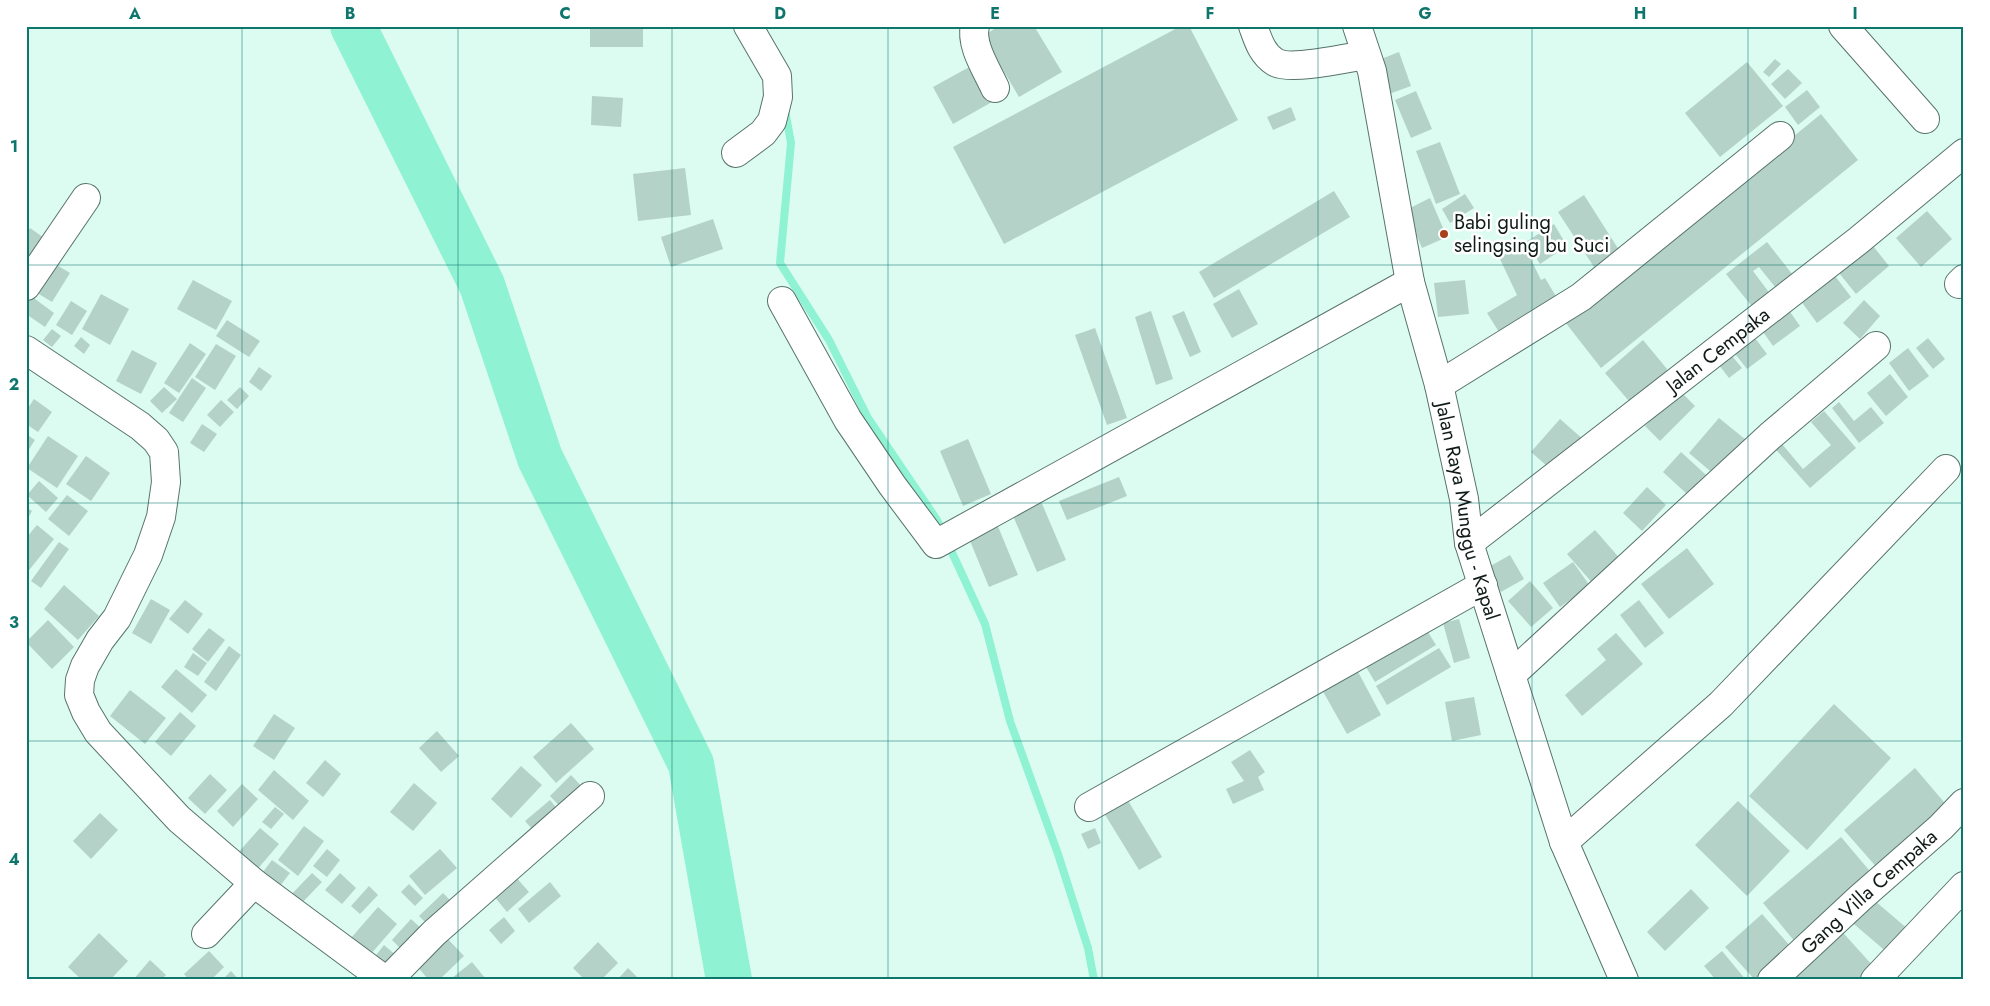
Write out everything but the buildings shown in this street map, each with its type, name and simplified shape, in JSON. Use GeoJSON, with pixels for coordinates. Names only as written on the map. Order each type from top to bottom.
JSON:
{"type":"FeatureCollection","features":[{"type":"Feature","properties":{"kind":"street"},"geometry":{"type":"LineString","coordinates":[[736,153],[763,133],[772,120],[778,97],[777,76],[748,26]]}},
{"type":"Feature","properties":{"kind":"street"},"geometry":{"type":"LineString","coordinates":[[975,26],[973,34],[976,46],[996,88]]}},
{"type":"Feature","properties":{"kind":"street"},"geometry":{"type":"LineString","coordinates":[[1253,26],[1266,55],[1276,63],[1292,66],[1366,55]]}},
{"type":"Feature","properties":{"kind":"street","name":"Jalan Raya Munggu - Kapal"},"geometry":{"type":"LineString","coordinates":[[1357,26],[1372,71],[1410,282],[1439,385],[1464,499],[1469,544],[1564,842],[1624,980]]}},
{"type":"Feature","properties":{"kind":"street"},"geometry":{"type":"LineString","coordinates":[[1853,30],[1925,119]]}},
{"type":"Feature","properties":{"kind":"street"},"geometry":{"type":"LineString","coordinates":[[1439,385],[1580,297],[1780,136]]}},
{"type":"Feature","properties":{"kind":"street","name":"Jalan Cempaka"},"geometry":{"type":"LineString","coordinates":[[1469,544],[1851,246],[1964,153]]}},
{"type":"Feature","properties":{"kind":"street"},"geometry":{"type":"LineString","coordinates":[[26,286],[86,198]]}},
{"type":"Feature","properties":{"kind":"street"},"geometry":{"type":"LineString","coordinates":[[782,301],[848,420],[892,485],[936,544],[1410,282]]}},
{"type":"Feature","properties":{"kind":"street"},"geometry":{"type":"LineString","coordinates":[[1511,674],[1770,436],[1876,346]]}},
{"type":"Feature","properties":{"kind":"street"},"geometry":{"type":"LineString","coordinates":[[26,350],[140,426],[156,440],[164,452],[166,482],[161,517],[148,555],[117,618],[100,640],[85,666],[80,680],[79,695],[86,712],[98,732],[179,818],[254,883],[384,979],[590,796]]}},
{"type":"Feature","properties":{"kind":"street"},"geometry":{"type":"LineString","coordinates":[[1564,842],[1721,704],[1946,469]]}},
{"type":"Feature","properties":{"kind":"street"},"geometry":{"type":"LineString","coordinates":[[1089,807],[1483,585]]}},
{"type":"Feature","properties":{"kind":"street","name":"Gang Villa Cempaka"},"geometry":{"type":"LineString","coordinates":[[1772,980],[1860,898],[1941,827],[1964,803]]}},
{"type":"Feature","properties":{"kind":"street"},"geometry":{"type":"LineString","coordinates":[[206,934],[254,883]]}},
{"type":"Feature","properties":{"kind":"street"},"geometry":{"type":"LineString","coordinates":[[1875,980],[1964,886]]}},
{"type":"Feature","properties":{"kind":"waterway"},"geometry":{"type":"LineString","coordinates":[[353,26],[482,285],[540,458],[691,764],[729,980]]}},
{"type":"Feature","properties":{"kind":"waterway"},"geometry":{"type":"LineString","coordinates":[[785,110],[791,143],[780,263],[829,340],[868,418],[937,520],[985,624],[1010,721],[1058,854],[1088,948],[1094,980]]}},
{"type":"Feature","properties":{"kind":"place","name":"Babi guling selingsing bu Suci"},"geometry":{"type":"Point","coordinates":[1444,234]}}]}
